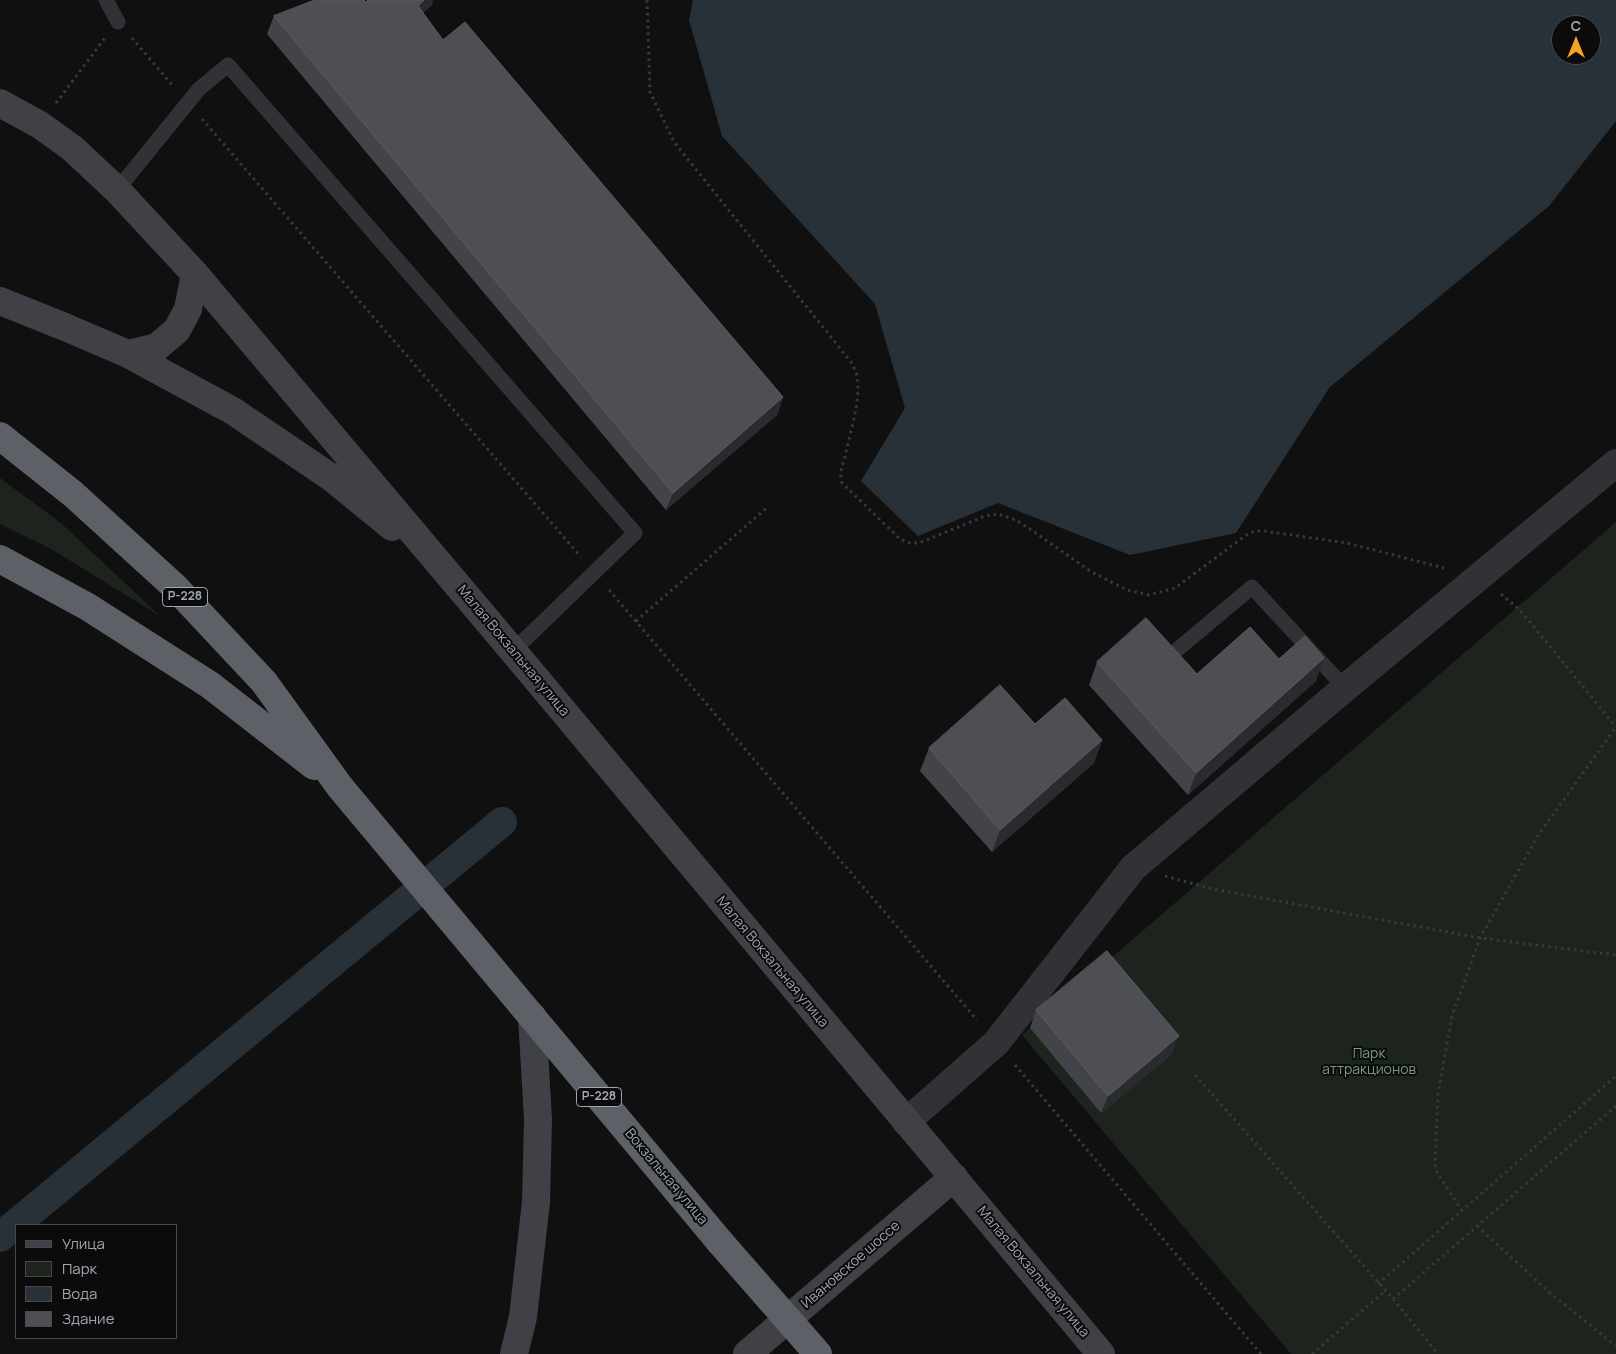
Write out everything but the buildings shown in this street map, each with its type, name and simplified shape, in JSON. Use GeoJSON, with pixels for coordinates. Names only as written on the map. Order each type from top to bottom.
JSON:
{"type":"FeatureCollection","features":[{"type":"Feature","properties":{"kind":"highway","name":"Р-228"},"geometry":{"type":"LineString","coordinates":[[0,437],[74,494],[175,587],[264,682],[340,787]]}},
{"type":"Feature","properties":{"kind":"highway","name":"Р-228"},"geometry":{"type":"LineString","coordinates":[[0,558],[88,607],[210,685],[340,787]]}},
{"type":"Feature","properties":{"kind":"highway","name":"Вокзальная улица"},"geometry":{"type":"LineString","coordinates":[[340,787],[720,1242],[818,1354]]}},
{"type":"Feature","properties":{"kind":"main road"},"geometry":{"type":"LineString","coordinates":[[0,103],[40,125],[72,148],[117,190],[195,274],[444,569]]}},
{"type":"Feature","properties":{"kind":"main road"},"geometry":{"type":"LineString","coordinates":[[128,354],[157,347],[177,330],[188,310],[195,274]]}},
{"type":"Feature","properties":{"kind":"main road"},"geometry":{"type":"LineString","coordinates":[[0,300],[128,354],[233,411],[332,478],[444,569]]}},
{"type":"Feature","properties":{"kind":"main road","name":"Малая Вокзальная улица"},"geometry":{"type":"LineString","coordinates":[[444,569],[1101,1354]]}},
{"type":"Feature","properties":{"kind":"main road"},"geometry":{"type":"LineString","coordinates":[[514,1354],[523,1317],[536,1202],[538,1120],[532,1016]]}},
{"type":"Feature","properties":{"kind":"main road","name":"Ивановское шоссе"},"geometry":{"type":"LineString","coordinates":[[747,1354],[954,1177]]}},
{"type":"Feature","properties":{"kind":"street"},"geometry":{"type":"LineString","coordinates":[[906,1122],[996,1043],[1133,868],[1616,462]]}},
{"type":"Feature","properties":{"kind":"lane"},"geometry":{"type":"LineString","coordinates":[[106,0],[118,22]]}},
{"type":"Feature","properties":{"kind":"lane"},"geometry":{"type":"LineString","coordinates":[[117,190],[199,89],[228,65],[634,533],[514,651]]}},
{"type":"Feature","properties":{"kind":"lane"},"geometry":{"type":"LineString","coordinates":[[1178,648],[1252,587],[1345,688]]}},
{"type":"Feature","properties":{"kind":"path"},"geometry":{"type":"LineString","coordinates":[[647,0],[650,92],[674,142],[851,362],[857,374],[858,390],[854,416],[839,474],[842,483],[900,539],[910,543],[919,543],[986,516],[998,514],[1016,520],[1090,571],[1127,590],[1149,595],[1175,588],[1249,533],[1256,530],[1347,544],[1479,576],[1520,610],[1616,727],[1539,834],[1480,938],[1452,1016],[1438,1094],[1435,1169],[1462,1211]]}},
{"type":"Feature","properties":{"kind":"path"},"geometry":{"type":"LineString","coordinates":[[40,125],[118,22],[594,572],[1261,1354]]}},
{"type":"Feature","properties":{"kind":"path"},"geometry":{"type":"LineString","coordinates":[[636,621],[768,506]]}},
{"type":"Feature","properties":{"kind":"path"},"geometry":{"type":"LineString","coordinates":[[1133,868],[1213,889],[1480,938],[1616,955]]}},
{"type":"Feature","properties":{"kind":"path"},"geometry":{"type":"LineString","coordinates":[[1195,1075],[1393,1299],[1438,1354]]}},
{"type":"Feature","properties":{"kind":"path"},"geometry":{"type":"LineString","coordinates":[[1378,1284],[1616,1076]]}},
{"type":"Feature","properties":{"kind":"path"},"geometry":{"type":"LineString","coordinates":[[1393,1299],[1616,1106]]}},
{"type":"Feature","properties":{"kind":"path"},"geometry":{"type":"LineString","coordinates":[[1477,1226],[1548,1292],[1616,1346]]}},
{"type":"Feature","properties":{"kind":"path"},"geometry":{"type":"LineString","coordinates":[[1312,1354],[1385,1291]]}},
{"type":"Feature","properties":{"kind":"green space"},"geometry":{"type":"Polygon","coordinates":[[[0,478],[61,523],[160,616],[51,549],[0,524],[0,478]]]}},
{"type":"Feature","properties":{"kind":"green space","name":"Парк аттракционов"},"geometry":{"type":"Polygon","coordinates":[[[1616,522],[1616,1354],[1291,1354],[1022,1035],[1616,522]]]}},
{"type":"Feature","properties":{"kind":"water"},"geometry":{"type":"Polygon","coordinates":[[[693,0],[1616,0],[1616,121],[1549,206],[1330,387],[1236,533],[1130,555],[998,503],[918,536],[861,481],[905,408],[875,304],[722,136],[689,20],[693,0]]]}},
{"type":"Feature","properties":{"kind":"waterway"},"geometry":{"type":"LineString","coordinates":[[16,1224],[502,822]]}},
{"type":"Feature","properties":{"kind":"waterway"},"geometry":{"type":"LineString","coordinates":[[0,1237],[15,1225]]}}]}
